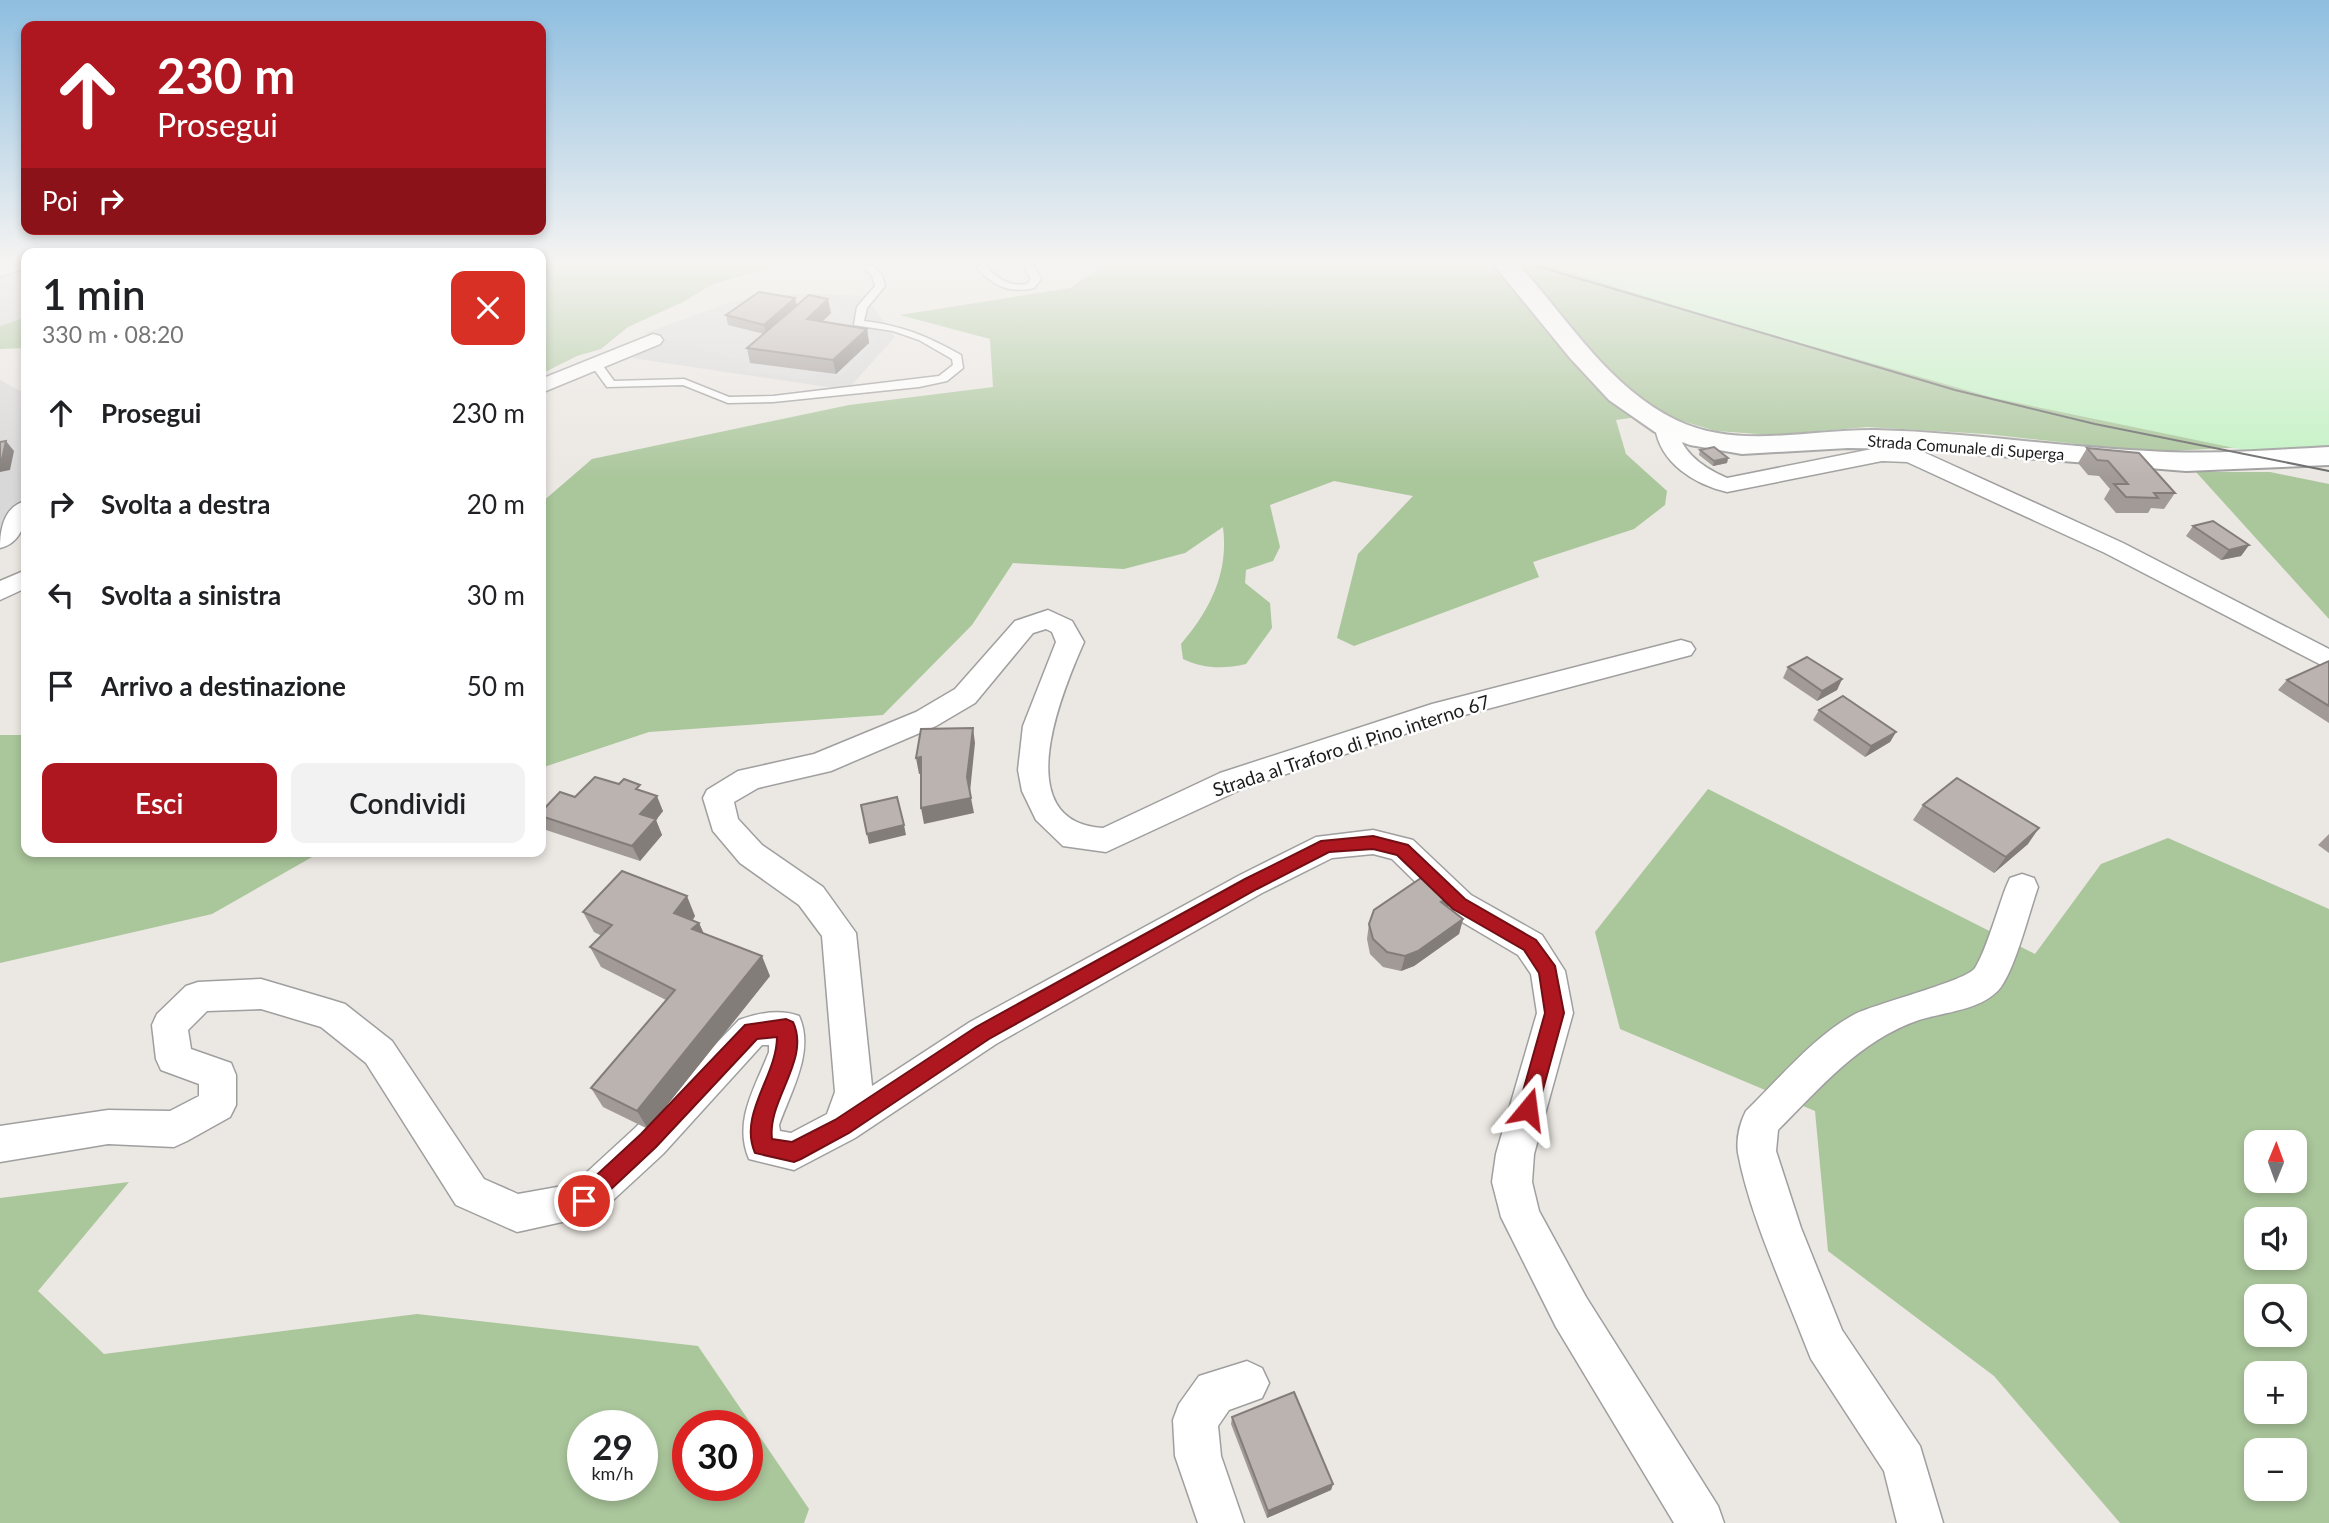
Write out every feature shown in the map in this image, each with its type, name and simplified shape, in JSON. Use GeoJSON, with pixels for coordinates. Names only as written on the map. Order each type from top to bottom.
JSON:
{"type":"FeatureCollection","features":[{"type":"Feature","properties":{"kind":"street","name":"Strada Comunale di Superga"},"geometry":{"type":"LineString","coordinates":[[1566,336],[1598,374],[1627,401],[1666,427],[1729,443],[1765,447],[1872,439],[2186,462],[2329,456]]}},
{"type":"Feature","properties":{"kind":"street"},"geometry":{"type":"LineString","coordinates":[[546,385],[653,340]]}},
{"type":"Feature","properties":{"kind":"street"},"geometry":{"type":"LineString","coordinates":[[1666,427],[1668,443],[1717,484],[1727,485],[1882,454],[1911,455],[2114,548],[2329,660]]}},
{"type":"Feature","properties":{"kind":"street"},"geometry":{"type":"LineString","coordinates":[[0,541],[21,514]]}},
{"type":"Feature","properties":{"kind":"street"},"geometry":{"type":"LineString","coordinates":[[0,592],[21,581]]}},
{"type":"Feature","properties":{"kind":"street","name":"Strada al Traforo di Pino interno 67"},"geometry":{"type":"LineString","coordinates":[[842,1126],[854,1092],[839,933],[811,896],[751,854],[724,823],[718,798],[749,779],[820,763],[926,719],[965,696],[1024,627],[1048,619],[1063,627],[1070,642],[1038,718],[1032,770],[1047,812],[1074,838],[1106,840],[1231,781],[1442,711],[1681,649]]}},
{"type":"Feature","properties":{"kind":"street"},"geometry":{"type":"LineString","coordinates":[[0,1144],[108,1127],[173,1129],[217,1105],[218,1075],[174,1059],[170,1025],[198,997],[261,994],[332,1015],[379,1052],[470,1192],[517,1213],[584,1201],[649,1140],[752,1031],[786,1027],[787,1052],[760,1125],[762,1146],[794,1152],[842,1126],[982,1033],[1316,851],[1327,846],[1373,842],[1402,849],[1459,904],[1530,945],[1548,971],[1555,1013],[1515,1154],[1513,1182],[1521,1217],[1571,1312],[1701,1523]]}},
{"type":"Feature","properties":{"kind":"street"},"geometry":{"type":"LineString","coordinates":[[1920,1523],[1904,1462],[1826,1344],[1781,1228],[1757,1151],[1759,1123],[1832,1052],[1866,1026],[1912,1007],[1968,992],[1988,978],[2022,887]]}},
{"type":"Feature","properties":{"kind":"street"},"geometry":{"type":"LineString","coordinates":[[1221,1523],[1198,1456],[1195,1420],[1215,1392],[1247,1383]]}},
{"type":"Feature","properties":{"kind":"lane"},"geometry":{"type":"LineString","coordinates":[[597,365],[611,385],[684,382],[728,400],[888,389],[943,379],[959,366],[957,356],[918,336]]}},
{"type":"Feature","properties":{"kind":"shaded area"},"geometry":{"type":"Polygon","coordinates":[[[657,336],[872,336],[878,339],[841,376],[818,373],[811,380],[745,370],[750,364],[657,336]]]}},
{"type":"Feature","properties":{"kind":"shaded area"},"geometry":{"type":"Polygon","coordinates":[[[670,336],[895,337],[847,390],[632,358],[670,336]]]}},
{"type":"Feature","properties":{"kind":"shaded area"},"geometry":{"type":"Polygon","coordinates":[[[0,380],[21,391],[21,521],[9,522],[0,532],[0,380]]]}},
{"type":"Feature","properties":{"kind":"green space"},"geometry":{"type":"Polygon","coordinates":[[[0,336],[21,336],[21,348],[0,349],[0,336]]]}},
{"type":"Feature","properties":{"kind":"green space"},"geometry":{"type":"Polygon","coordinates":[[[546,336],[617,336],[601,349],[577,356],[546,372],[546,336]]]}},
{"type":"Feature","properties":{"kind":"green space"},"geometry":{"type":"Polygon","coordinates":[[[979,336],[2318,336],[2301,444],[2150,452],[1986,434],[1867,427],[1772,435],[1716,431],[1658,414],[1616,420],[1626,454],[1667,491],[1665,505],[1634,529],[1533,562],[1539,577],[1354,646],[1337,638],[1358,554],[1413,496],[1334,481],[1270,505],[1280,547],[1273,561],[1246,570],[1245,583],[1270,603],[1272,628],[1246,664],[1214,667],[1183,659],[1181,644],[1209,604],[1220,575],[1223,527],[1185,553],[1124,569],[1013,563],[972,625],[883,715],[649,732],[546,766],[546,499],[592,459],[849,405],[993,387],[990,339],[979,336]]]}},
{"type":"Feature","properties":{"kind":"green space"},"geometry":{"type":"Polygon","coordinates":[[[1776,336],[2329,336],[2329,451],[2273,456],[1994,398],[1776,336]]]}},
{"type":"Feature","properties":{"kind":"green space"},"geometry":{"type":"Polygon","coordinates":[[[2196,472],[2270,472],[2329,484],[2329,619],[2196,472]]]}},
{"type":"Feature","properties":{"kind":"green space"},"geometry":{"type":"Polygon","coordinates":[[[0,735],[21,735],[21,857],[312,857],[212,914],[0,963],[0,735]]]}},
{"type":"Feature","properties":{"kind":"green space"},"geometry":{"type":"Polygon","coordinates":[[[1708,789],[2035,954],[2101,864],[2168,838],[2329,909],[2329,1523],[2120,1523],[1994,1376],[1828,1251],[1815,1111],[1620,1029],[1595,932],[1708,789]]]}},
{"type":"Feature","properties":{"kind":"green space"},"geometry":{"type":"Polygon","coordinates":[[[129,1182],[38,1291],[104,1354],[417,1314],[698,1346],[742,1410],[672,1410],[672,1501],[763,1501],[763,1441],[809,1509],[804,1523],[0,1523],[0,1198],[129,1182]]]}},
{"type":"Feature","properties":{"kind":"building"},"geometry":{"type":"Polygon","coordinates":[[[761,336],[859,336],[833,360],[747,348],[761,336]]]}},
{"type":"Feature","properties":{"kind":"building"},"geometry":{"type":"Polygon","coordinates":[[[6,441],[2,459],[0,460],[0,442],[6,441]]]}},
{"type":"Feature","properties":{"kind":"building"},"geometry":{"type":"Polygon","coordinates":[[[1714,447],[1728,458],[1714,461],[1700,450],[1714,447]]]}},
{"type":"Feature","properties":{"kind":"building"},"geometry":{"type":"Polygon","coordinates":[[[2087,448],[2139,453],[2175,493],[2154,493],[2158,498],[2126,497],[2114,484],[2128,484],[2108,461],[2097,460],[2087,448]]]}},
{"type":"Feature","properties":{"kind":"building"},"geometry":{"type":"Polygon","coordinates":[[[2213,521],[2249,545],[2229,550],[2193,526],[2213,521]]]}},
{"type":"Feature","properties":{"kind":"building"},"geometry":{"type":"Polygon","coordinates":[[[1807,657],[1842,679],[1822,691],[1788,667],[1807,657]]]}},
{"type":"Feature","properties":{"kind":"building"},"geometry":{"type":"Polygon","coordinates":[[[2329,661],[2329,706],[2287,680],[2329,661]]]}},
{"type":"Feature","properties":{"kind":"building"},"geometry":{"type":"Polygon","coordinates":[[[1843,696],[1896,732],[1871,746],[1819,710],[1843,696]]]}},
{"type":"Feature","properties":{"kind":"building"},"geometry":{"type":"Polygon","coordinates":[[[973,728],[967,777],[971,798],[921,808],[921,757],[916,758],[921,729],[973,728]]]}},
{"type":"Feature","properties":{"kind":"building"},"geometry":{"type":"Polygon","coordinates":[[[595,777],[619,784],[624,779],[640,785],[636,789],[657,796],[640,814],[656,819],[632,846],[546,818],[546,807],[560,792],[575,797],[595,777]]]}},
{"type":"Feature","properties":{"kind":"building"},"geometry":{"type":"Polygon","coordinates":[[[1957,778],[2039,828],[2006,857],[1923,805],[1957,778]]]}},
{"type":"Feature","properties":{"kind":"building"},"geometry":{"type":"Polygon","coordinates":[[[897,797],[904,825],[867,834],[861,805],[897,797]]]}},
{"type":"Feature","properties":{"kind":"building"},"geometry":{"type":"Polygon","coordinates":[[[622,871],[687,896],[674,913],[699,923],[692,929],[762,956],[637,1111],[591,1088],[675,990],[590,947],[612,925],[583,912],[622,871]]]}},
{"type":"Feature","properties":{"kind":"building"},"geometry":{"type":"Polygon","coordinates":[[[1424,876],[1451,897],[1441,902],[1463,919],[1418,951],[1405,956],[1387,952],[1373,939],[1369,924],[1374,910],[1424,876]]]}},
{"type":"Feature","properties":{"kind":"building"},"geometry":{"type":"Polygon","coordinates":[[[1294,1392],[1333,1484],[1268,1511],[1232,1417],[1294,1392]]]}},
{"type":"Feature","properties":{"kind":"tram line"},"geometry":{"type":"LineString","coordinates":[[1773,336],[1955,390],[2095,424],[2329,471]]}},
{"type":"Feature","properties":{"kind":"route"},"geometry":{"type":"LineString","coordinates":[[584,1201],[649,1140],[752,1031],[786,1027],[787,1052],[760,1125],[762,1146],[794,1152],[842,1126],[982,1033],[1251,884],[1327,846],[1373,842],[1402,849],[1459,904],[1530,945],[1548,971],[1555,1013],[1528,1109]]}}]}
